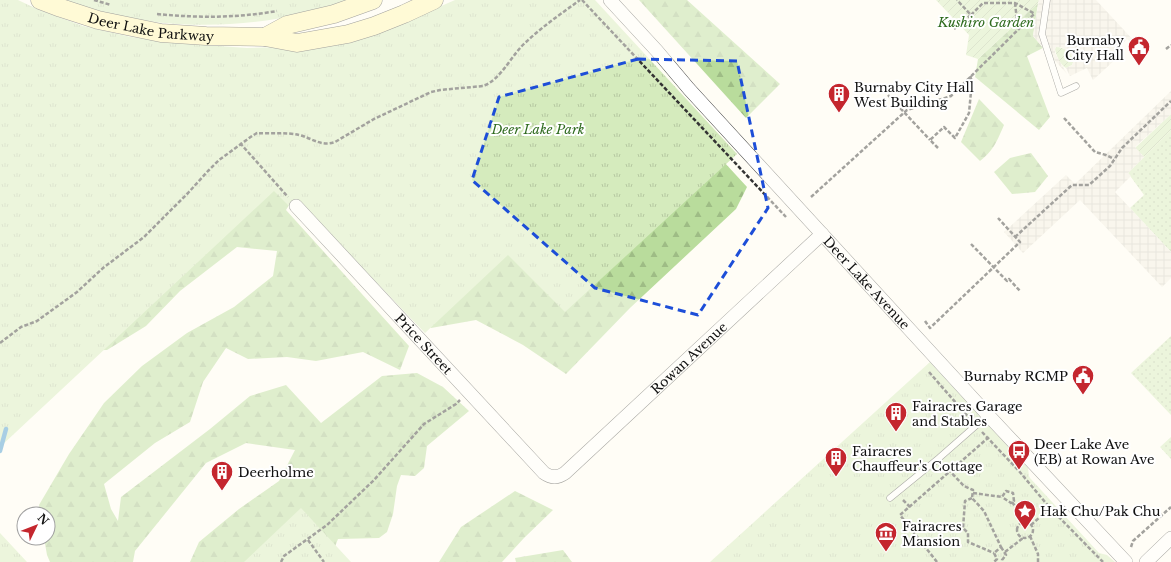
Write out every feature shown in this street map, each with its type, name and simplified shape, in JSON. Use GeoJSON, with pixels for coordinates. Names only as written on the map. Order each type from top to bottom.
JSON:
{"type":"FeatureCollection","features":[{"type":"Feature","properties":{"kind":"main road","name":"Deer Lake Parkway"},"geometry":{"type":"LineString","coordinates":[[40,0],[98,20],[162,32],[206,36],[265,37],[297,43],[348,34],[374,26],[434,0]]}},
{"type":"Feature","properties":{"kind":"main road","name":"Deer Lake Parkway"},"geometry":{"type":"LineString","coordinates":[[265,37],[287,25],[334,14],[373,0]]}},
{"type":"Feature","properties":{"kind":"street","name":"Deer Lake Avenue"},"geometry":{"type":"LineString","coordinates":[[610,0],[657,51],[689,89],[988,415],[1128,556]]}},
{"type":"Feature","properties":{"kind":"street","name":"Price Street"},"geometry":{"type":"LineString","coordinates":[[296,206],[544,473],[550,477],[554,477]]}},
{"type":"Feature","properties":{"kind":"street","name":"Rowan Avenue"},"geometry":{"type":"LineString","coordinates":[[554,477],[561,476],[565,473],[822,234]]}},
{"type":"Feature","properties":{"kind":"street"},"geometry":{"type":"LineString","coordinates":[[1146,562],[1171,538]]}},
{"type":"Feature","properties":{"kind":"lane"},"geometry":{"type":"LineString","coordinates":[[1047,0],[1042,34],[1061,93],[1076,86]]}},
{"type":"Feature","properties":{"kind":"lane"},"geometry":{"type":"LineString","coordinates":[[890,498],[988,415]]}},
{"type":"Feature","properties":{"kind":"path"},"geometry":{"type":"LineString","coordinates":[[94,0],[118,6]]}},
{"type":"Feature","properties":{"kind":"path"},"geometry":{"type":"LineString","coordinates":[[0,343],[21,327],[37,321],[77,292],[103,268],[144,237],[188,193],[208,170],[240,143],[257,133],[298,135],[329,144],[374,119],[431,92],[489,84],[497,77],[524,43],[553,19],[581,0],[788,220]]}},
{"type":"Feature","properties":{"kind":"path"},"geometry":{"type":"LineString","coordinates":[[958,0],[971,15]]}},
{"type":"Feature","properties":{"kind":"path"},"geometry":{"type":"LineString","coordinates":[[811,197],[907,110],[951,96],[1034,14],[1015,3],[983,3],[954,29]]}},
{"type":"Feature","properties":{"kind":"path"},"geometry":{"type":"LineString","coordinates":[[1015,3],[1018,30]]}},
{"type":"Feature","properties":{"kind":"path"},"geometry":{"type":"LineString","coordinates":[[151,14],[186,17],[225,17],[259,14],[280,10]]}},
{"type":"Feature","properties":{"kind":"path"},"geometry":{"type":"LineString","coordinates":[[1166,49],[1171,45]]}},
{"type":"Feature","properties":{"kind":"path"},"geometry":{"type":"LineString","coordinates":[[930,140],[944,127],[955,138],[969,113],[972,81],[970,76]]}},
{"type":"Feature","properties":{"kind":"path"},"geometry":{"type":"LineString","coordinates":[[888,95],[938,148]]}},
{"type":"Feature","properties":{"kind":"path"},"geometry":{"type":"LineString","coordinates":[[1016,237],[1072,185],[1089,185],[1110,166],[1122,148],[1171,101]]}},
{"type":"Feature","properties":{"kind":"path"},"geometry":{"type":"LineString","coordinates":[[1064,118],[1095,152],[1114,159]]}},
{"type":"Feature","properties":{"kind":"path"},"geometry":{"type":"LineString","coordinates":[[240,143],[296,206]]}},
{"type":"Feature","properties":{"kind":"path"},"geometry":{"type":"LineString","coordinates":[[925,321],[930,328],[1020,242],[998,218]]}},
{"type":"Feature","properties":{"kind":"path"},"geometry":{"type":"LineString","coordinates":[[972,244],[1007,281],[1009,279],[1020,291]]}},
{"type":"Feature","properties":{"kind":"path"},"geometry":{"type":"LineString","coordinates":[[928,372],[987,438],[1019,471],[1050,508],[1103,562]]}},
{"type":"Feature","properties":{"kind":"path"},"geometry":{"type":"LineString","coordinates":[[281,562],[284,556],[327,525],[374,480],[424,424],[456,404],[468,391]]}},
{"type":"Feature","properties":{"kind":"path"},"geometry":{"type":"LineString","coordinates":[[937,562],[900,515],[991,435]]}},
{"type":"Feature","properties":{"kind":"path"},"geometry":{"type":"LineString","coordinates":[[950,472],[964,486],[973,490],[972,498]]}},
{"type":"Feature","properties":{"kind":"path"},"geometry":{"type":"LineString","coordinates":[[1002,497],[1006,491],[1013,493],[1014,501],[1012,502]]}},
{"type":"Feature","properties":{"kind":"path"},"geometry":{"type":"LineString","coordinates":[[973,493],[1002,497],[1011,503],[1012,502],[1024,518],[1025,523],[1031,526],[1033,532],[1030,536],[1028,538],[1023,538],[1005,552]]}},
{"type":"Feature","properties":{"kind":"path"},"geometry":{"type":"LineString","coordinates":[[972,498],[984,511],[1001,547],[1005,552],[1006,555],[1002,561],[997,559],[994,553],[968,542],[968,533],[963,528],[965,501],[972,498]]}},
{"type":"Feature","properties":{"kind":"path"},"geometry":{"type":"LineString","coordinates":[[1128,556],[1133,541],[1171,507]]}},
{"type":"Feature","properties":{"kind":"path"},"geometry":{"type":"LineString","coordinates":[[1031,526],[1050,508]]}},
{"type":"Feature","properties":{"kind":"path"},"geometry":{"type":"LineString","coordinates":[[1023,538],[1019,535],[1018,528],[1021,524],[1025,523]]}},
{"type":"Feature","properties":{"kind":"path"},"geometry":{"type":"LineString","coordinates":[[1030,536],[1038,554],[1038,562]]}},
{"type":"Feature","properties":{"kind":"path"},"geometry":{"type":"LineString","coordinates":[[308,540],[324,562]]}},
{"type":"Feature","properties":{"kind":"path"},"geometry":{"type":"LineString","coordinates":[[994,553],[1001,547]]}},
{"type":"Feature","properties":{"kind":"path"},"geometry":{"type":"LineString","coordinates":[[994,562],[997,559]]}},
{"type":"Feature","properties":{"kind":"highlighted area"},"geometry":{"type":"Polygon","coordinates":[[[638,59],[737,61],[768,208],[698,315],[595,288],[472,180],[499,97],[638,59]]]}},
{"type":"Feature","properties":{"kind":"green space","name":"Deer Lake Park"},"geometry":{"type":"Polygon","coordinates":[[[0,0],[18,0],[37,9],[83,26],[131,37],[176,43],[247,48],[288,47],[384,31],[455,0],[595,0],[737,154],[565,312],[508,255],[425,333],[300,203],[293,210],[274,191],[0,447],[0,0]]]}},
{"type":"Feature","properties":{"kind":"green space"},"geometry":{"type":"Polygon","coordinates":[[[66,0],[348,0],[315,11],[280,18],[244,23],[207,25],[134,19],[99,11],[66,0]]]}},
{"type":"Feature","properties":{"kind":"green space","name":"Deer Lake Park"},"geometry":{"type":"Polygon","coordinates":[[[575,0],[747,187],[736,209],[630,308],[566,374],[523,345],[476,320],[431,328],[299,189],[286,210],[409,346],[400,370],[363,352],[316,361],[287,357],[248,359],[226,348],[203,382],[190,422],[155,443],[104,484],[111,509],[118,521],[121,497],[210,429],[250,396],[286,385],[321,423],[382,376],[417,373],[443,387],[469,411],[427,446],[424,468],[415,476],[401,475],[397,486],[393,514],[387,532],[379,538],[338,539],[329,562],[190,562],[199,542],[239,509],[279,481],[295,450],[246,443],[206,463],[135,551],[133,562],[50,562],[45,546],[56,546],[56,506],[39,505],[69,454],[104,403],[142,366],[187,333],[234,307],[273,276],[277,251],[237,247],[180,291],[146,326],[107,350],[57,351],[132,45],[302,63],[575,0]]]}},
{"type":"Feature","properties":{"kind":"green space"},"geometry":{"type":"Polygon","coordinates":[[[639,0],[687,0],[780,84],[746,118],[639,0]]]}},
{"type":"Feature","properties":{"kind":"green space","name":"Kushiro Garden"},"geometry":{"type":"Polygon","coordinates":[[[936,0],[1039,0],[1038,3],[978,59],[966,55],[969,35],[936,0]]]}},
{"type":"Feature","properties":{"kind":"green space"},"geometry":{"type":"Polygon","coordinates":[[[1038,3],[1033,36],[1043,48],[1027,56],[1050,117],[1039,130],[975,77],[978,59],[1038,3]]]}},
{"type":"Feature","properties":{"kind":"green space"},"geometry":{"type":"Polygon","coordinates":[[[1056,47],[1065,49],[1069,52],[1074,60],[1072,65],[1066,68],[1062,65],[1056,54],[1056,47]]]}},
{"type":"Feature","properties":{"kind":"green space"},"geometry":{"type":"Polygon","coordinates":[[[979,99],[1004,125],[992,149],[980,161],[961,142],[979,99]]]}},
{"type":"Feature","properties":{"kind":"green space"},"geometry":{"type":"Polygon","coordinates":[[[1171,114],[1171,130],[1144,157],[1135,148],[1171,114]]]}},
{"type":"Feature","properties":{"kind":"green space"},"geometry":{"type":"Polygon","coordinates":[[[1171,130],[1171,252],[1130,208],[1144,195],[1128,173],[1171,130]]]}},
{"type":"Feature","properties":{"kind":"green space"},"geometry":{"type":"Polygon","coordinates":[[[1031,153],[1048,176],[1035,192],[1012,194],[994,172],[1010,158],[1031,153]]]}},
{"type":"Feature","properties":{"kind":"green space"},"geometry":{"type":"Polygon","coordinates":[[[1171,336],[1171,415],[1131,373],[1171,336]]]}},
{"type":"Feature","properties":{"kind":"green space"},"geometry":{"type":"Polygon","coordinates":[[[930,362],[1028,468],[1030,478],[1099,553],[1107,555],[1115,562],[710,562],[930,362]]]}},
{"type":"Feature","properties":{"kind":"green space"},"geometry":{"type":"Polygon","coordinates":[[[1171,437],[1171,459],[1160,447],[1171,437]]]}},
{"type":"Feature","properties":{"kind":"green space"},"geometry":{"type":"Polygon","coordinates":[[[515,491],[553,510],[502,562],[439,562],[461,527],[515,491]]]}},
{"type":"Feature","properties":{"kind":"green space"},"geometry":{"type":"Polygon","coordinates":[[[301,508],[351,562],[244,562],[301,508]]]}},
{"type":"Feature","properties":{"kind":"green space"},"geometry":{"type":"Polygon","coordinates":[[[0,533],[27,562],[0,562],[0,533]]]}},
{"type":"Feature","properties":{"kind":"green space"},"geometry":{"type":"Polygon","coordinates":[[[563,550],[572,562],[516,562],[515,558],[563,550]]]}},
{"type":"Feature","properties":{"kind":"shaded area"},"geometry":{"type":"Polygon","coordinates":[[[1039,0],[1096,0],[1136,43],[1134,45],[1127,39],[1113,53],[1117,58],[1093,80],[1087,68],[1070,76],[1066,68],[1072,65],[1074,60],[1069,52],[1061,47],[1056,47],[1055,49],[1055,53],[1067,74],[1033,36],[1039,0]]]}},
{"type":"Feature","properties":{"kind":"shaded area"},"geometry":{"type":"Polygon","coordinates":[[[1171,91],[1171,114],[1135,147],[1144,157],[1128,173],[1131,176],[1115,192],[1171,252],[1171,278],[1162,287],[1080,200],[1023,253],[1004,232],[1066,175],[1075,184],[1171,91]]]}},
{"type":"Feature","properties":{"kind":"waterway"},"geometry":{"type":"LineString","coordinates":[[0,451],[6,429]]}},
{"type":"Feature","properties":{"kind":"place","name":"Burnaby City Hall"},"geometry":{"type":"Point","coordinates":[1139,66]}},
{"type":"Feature","properties":{"kind":"place","name":"Burnaby City Hall West Building"},"geometry":{"type":"Point","coordinates":[839,114]}},
{"type":"Feature","properties":{"kind":"place","name":"Burnaby RCMP"},"geometry":{"type":"Point","coordinates":[1083,396]}},
{"type":"Feature","properties":{"kind":"place","name":"Fairacres Garage and Stables"},"geometry":{"type":"Point","coordinates":[896,432]}},
{"type":"Feature","properties":{"kind":"place","name":"Deer Lake Ave (EB) at Rowan Ave"},"geometry":{"type":"Point","coordinates":[1019,470]}},
{"type":"Feature","properties":{"kind":"place","name":"Fairacres Chauffeur's Cottage"},"geometry":{"type":"Point","coordinates":[836,478]}},
{"type":"Feature","properties":{"kind":"place","name":"Deerholme"},"geometry":{"type":"Point","coordinates":[222,492]}},
{"type":"Feature","properties":{"kind":"place","name":"Hak Chu/Pak Chu"},"geometry":{"type":"Point","coordinates":[1025,530]}},
{"type":"Feature","properties":{"kind":"place","name":"Fairacres Mansion"},"geometry":{"type":"Point","coordinates":[886,552]}}]}
